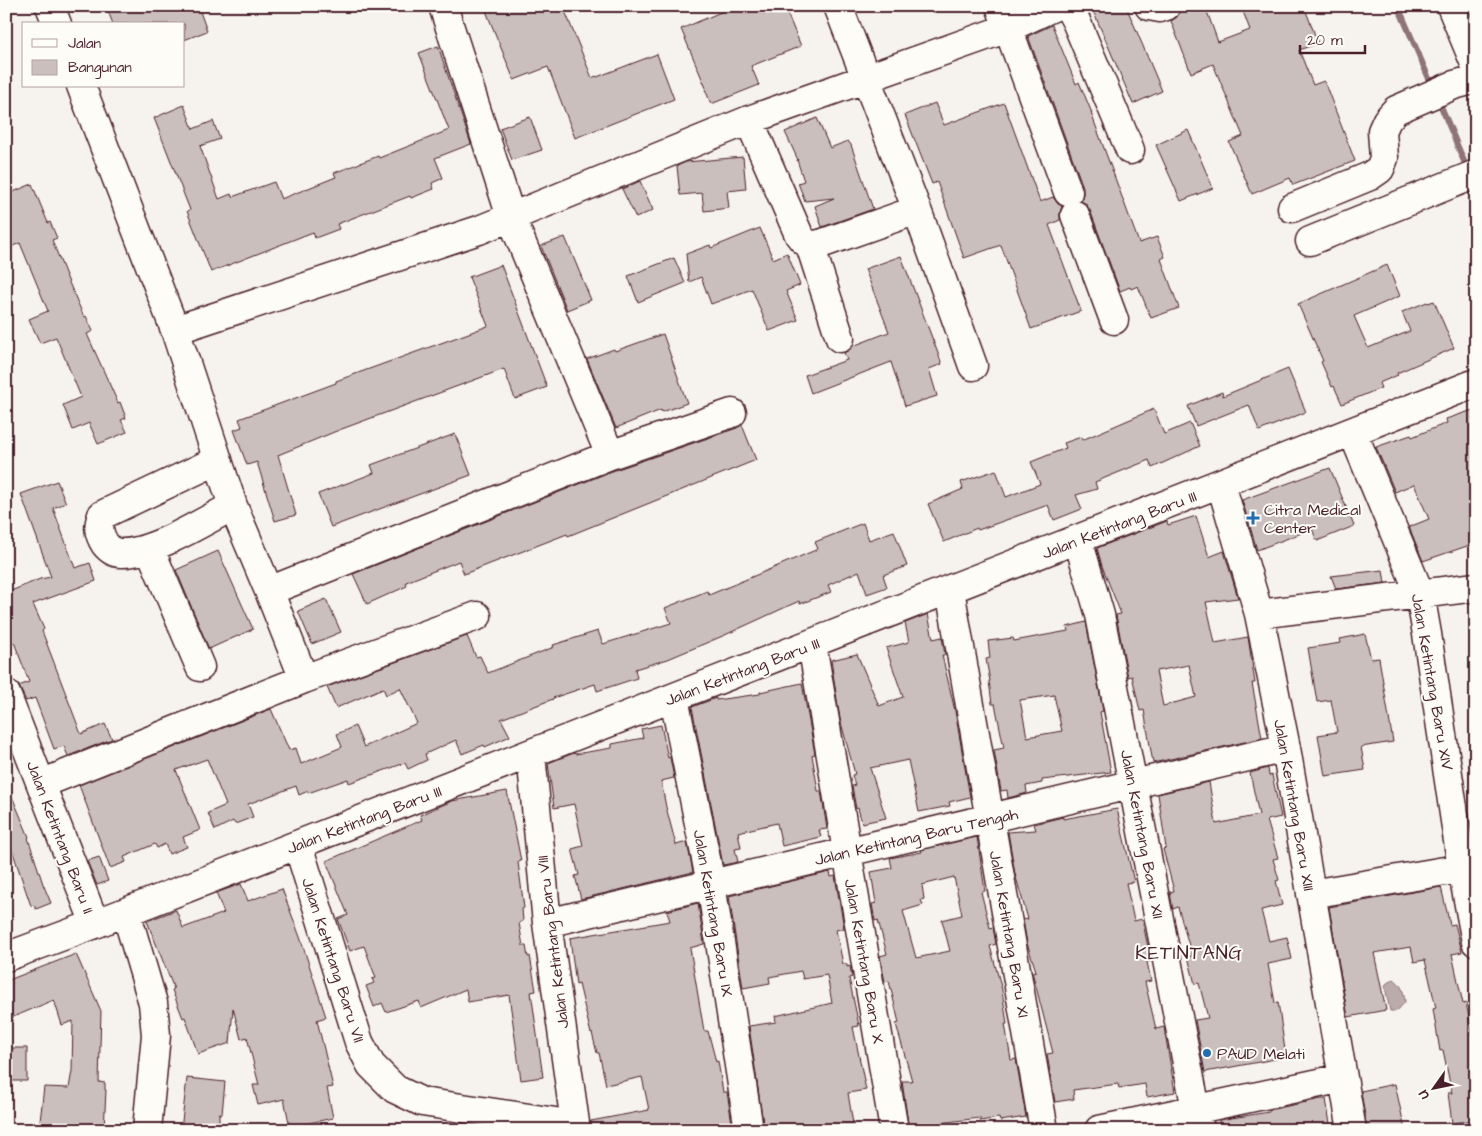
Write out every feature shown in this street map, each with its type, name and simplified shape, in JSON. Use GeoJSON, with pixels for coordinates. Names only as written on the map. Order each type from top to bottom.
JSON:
{"type":"FeatureCollection","features":[{"type":"Feature","properties":{"kind":"street"},"geometry":{"type":"LineString","coordinates":[[50,6],[56,22]]}},
{"type":"Feature","properties":{"kind":"street"},"geometry":{"type":"LineString","coordinates":[[443,6],[511,217],[610,455]]}},
{"type":"Feature","properties":{"kind":"street"},"geometry":{"type":"LineString","coordinates":[[838,6],[917,210],[973,366]]}},
{"type":"Feature","properties":{"kind":"street"},"geometry":{"type":"LineString","coordinates":[[175,330],[479,230],[749,120],[867,77],[1004,17],[1055,6]]}},
{"type":"Feature","properties":{"kind":"street"},"geometry":{"type":"LineString","coordinates":[[1065,6],[1069,8],[1076,21],[1130,150]]}},
{"type":"Feature","properties":{"kind":"street"},"geometry":{"type":"LineString","coordinates":[[1149,6],[1160,8],[1166,6]]}},
{"type":"Feature","properties":{"kind":"street"},"geometry":{"type":"LineString","coordinates":[[1451,6],[1476,66]]}},
{"type":"Feature","properties":{"kind":"street"},"geometry":{"type":"LineString","coordinates":[[1004,17],[1114,320]]}},
{"type":"Feature","properties":{"kind":"street"},"geometry":{"type":"LineString","coordinates":[[1292,208],[1370,176],[1380,169],[1384,158],[1381,140],[1382,131],[1387,120],[1396,110],[1465,82]]}},
{"type":"Feature","properties":{"kind":"street"},"geometry":{"type":"LineString","coordinates":[[82,88],[175,330],[233,506],[270,591],[304,679]]}},
{"type":"Feature","properties":{"kind":"street"},"geometry":{"type":"LineString","coordinates":[[749,120],[800,235],[803,241],[810,245],[826,242],[917,210]]}},
{"type":"Feature","properties":{"kind":"street"},"geometry":{"type":"LineString","coordinates":[[1310,241],[1468,177]]}},
{"type":"Feature","properties":{"kind":"street"},"geometry":{"type":"LineString","coordinates":[[810,245],[840,338]]}},
{"type":"Feature","properties":{"kind":"street","name":"Jalan Ketintang Baru III"},"geometry":{"type":"LineString","coordinates":[[6,957],[298,845],[1353,433],[1476,383]]}},
{"type":"Feature","properties":{"kind":"street"},"geometry":{"type":"LineString","coordinates":[[270,591],[610,455],[732,413]]}},
{"type":"Feature","properties":{"kind":"street","name":"Jalan Ketintang Baru XIV"},"geometry":{"type":"LineString","coordinates":[[1353,433],[1420,594],[1462,868],[1476,942]]}},
{"type":"Feature","properties":{"kind":"street"},"geometry":{"type":"LineString","coordinates":[[218,460],[102,515],[98,526],[103,540],[109,549],[121,554],[150,549],[233,506]]}},
{"type":"Feature","properties":{"kind":"street","name":"Jalan Ketintang Baru XIII"},"geometry":{"type":"LineString","coordinates":[[1221,484],[1259,614],[1286,748],[1352,1130]]}},
{"type":"Feature","properties":{"kind":"street","name":"Jalan Ketintang Baru XII"},"geometry":{"type":"LineString","coordinates":[[1078,540],[1100,615],[1198,1119]]}},
{"type":"Feature","properties":{"kind":"street"},"geometry":{"type":"LineString","coordinates":[[150,549],[200,667]]}},
{"type":"Feature","properties":{"kind":"street"},"geometry":{"type":"LineString","coordinates":[[1259,614],[1476,587]]}},
{"type":"Feature","properties":{"kind":"street","name":"Jalan Ketintang Baru XI"},"geometry":{"type":"LineString","coordinates":[[950,590],[1044,1130]]}},
{"type":"Feature","properties":{"kind":"street"},"geometry":{"type":"LineString","coordinates":[[41,784],[304,679],[477,616]]}},
{"type":"Feature","properties":{"kind":"street","name":"Jalan Ketintang Baru X"},"geometry":{"type":"LineString","coordinates":[[812,644],[894,1130]]}},
{"type":"Feature","properties":{"kind":"street","name":"Jalan Ketintang Baru II"},"geometry":{"type":"LineString","coordinates":[[6,694],[95,924]]}},
{"type":"Feature","properties":{"kind":"street","name":"Jalan Ketintang Baru IX"},"geometry":{"type":"LineString","coordinates":[[674,698],[711,884],[749,1130]]}},
{"type":"Feature","properties":{"kind":"street","name":"Jalan Ketintang Baru Tengah"},"geometry":{"type":"LineString","coordinates":[[547,923],[1286,748]]}},
{"type":"Feature","properties":{"kind":"street","name":"Jalan Ketintang Baru VIII"},"geometry":{"type":"LineString","coordinates":[[531,754],[547,923],[576,1127]]}},
{"type":"Feature","properties":{"kind":"street","name":"Jalan Ketintang Baru VII"},"geometry":{"type":"LineString","coordinates":[[298,845],[359,1042],[371,1065],[395,1089],[422,1102],[576,1127]]}},
{"type":"Feature","properties":{"kind":"street"},"geometry":{"type":"LineString","coordinates":[[1311,894],[1462,868]]}},
{"type":"Feature","properties":{"kind":"street"},"geometry":{"type":"LineString","coordinates":[[126,912],[153,1003],[156,1035],[147,1130]]}},
{"type":"Feature","properties":{"kind":"street"},"geometry":{"type":"LineString","coordinates":[[1099,1130],[1198,1119],[1343,1078]]}},
{"type":"Feature","properties":{"kind":"shaded area"},"geometry":{"type":"Polygon","coordinates":[[[1394,979],[1402,989],[1405,1002],[1397,1011],[1390,1011],[1385,987],[1387,983],[1394,979]]]}},
{"type":"Feature","properties":{"kind":"building"},"geometry":{"type":"Polygon","coordinates":[[[106,6],[156,6],[159,13],[176,6],[198,6],[207,31],[185,40],[185,22],[112,22],[106,6]]]}},
{"type":"Feature","properties":{"kind":"building"},"geometry":{"type":"Polygon","coordinates":[[[484,6],[563,6],[592,78],[657,54],[674,99],[575,138],[548,67],[514,80],[484,6]]]}},
{"type":"Feature","properties":{"kind":"building"},"geometry":{"type":"Polygon","coordinates":[[[735,6],[784,6],[801,46],[751,66],[759,85],[711,104],[681,29],[735,6]]]}},
{"type":"Feature","properties":{"kind":"building"},"geometry":{"type":"Polygon","coordinates":[[[1091,6],[1126,6],[1162,91],[1133,104],[1091,6]]]}},
{"type":"Feature","properties":{"kind":"building"},"geometry":{"type":"Polygon","coordinates":[[[1192,6],[1205,6],[1218,42],[1250,30],[1241,6],[1304,6],[1318,43],[1299,50],[1313,85],[1324,81],[1355,161],[1293,185],[1290,178],[1252,194],[1229,142],[1243,136],[1213,64],[1191,73],[1171,21],[1177,17],[1181,10],[1192,6]]]}},
{"type":"Feature","properties":{"kind":"building"},"geometry":{"type":"Polygon","coordinates":[[[1052,25],[1076,84],[1079,82],[1092,113],[1139,243],[1157,237],[1165,257],[1161,259],[1179,308],[1151,318],[1138,286],[1120,291],[1090,210],[1081,201],[1083,187],[1028,36],[1052,25]]]}},
{"type":"Feature","properties":{"kind":"building"},"geometry":{"type":"Polygon","coordinates":[[[438,46],[471,144],[435,158],[443,178],[432,183],[434,189],[411,198],[410,196],[337,224],[339,229],[315,238],[313,232],[211,272],[187,211],[190,210],[154,118],[184,105],[193,129],[213,121],[220,139],[200,146],[219,199],[231,194],[232,197],[274,182],[281,199],[336,177],[334,173],[378,156],[379,158],[449,130],[419,53],[438,46]]]}},
{"type":"Feature","properties":{"kind":"building"},"geometry":{"type":"Polygon","coordinates":[[[935,103],[944,125],[1004,103],[1040,202],[1053,197],[1062,206],[1060,220],[1049,225],[1081,311],[1031,329],[1001,245],[964,258],[937,182],[932,184],[905,115],[935,103]]]}},
{"type":"Feature","properties":{"kind":"building"},"geometry":{"type":"Polygon","coordinates":[[[530,117],[542,150],[512,160],[500,128],[530,117]]]}},
{"type":"Feature","properties":{"kind":"building"},"geometry":{"type":"Polygon","coordinates":[[[817,118],[830,148],[848,141],[851,145],[873,209],[822,227],[815,206],[834,198],[805,201],[798,183],[804,181],[798,160],[785,132],[817,118]]]}},
{"type":"Feature","properties":{"kind":"building"},"geometry":{"type":"Polygon","coordinates":[[[1188,130],[1213,188],[1181,201],[1156,145],[1188,130]]]}},
{"type":"Feature","properties":{"kind":"building"},"geometry":{"type":"Polygon","coordinates":[[[743,157],[746,189],[727,191],[729,208],[704,211],[702,193],[680,195],[677,166],[686,162],[743,157]]]}},
{"type":"Feature","properties":{"kind":"building"},"geometry":{"type":"Polygon","coordinates":[[[640,181],[653,210],[636,218],[622,189],[640,181]]]}},
{"type":"Feature","properties":{"kind":"building"},"geometry":{"type":"Polygon","coordinates":[[[32,184],[48,223],[50,222],[57,238],[52,240],[67,278],[84,317],[86,316],[93,331],[87,334],[126,418],[121,420],[127,432],[98,444],[89,423],[73,430],[63,405],[81,397],[56,337],[40,343],[29,319],[48,311],[20,243],[6,249],[6,220],[12,217],[6,204],[6,195],[32,184]]]}},
{"type":"Feature","properties":{"kind":"building"},"geometry":{"type":"Polygon","coordinates":[[[760,228],[773,259],[787,253],[800,285],[786,291],[798,320],[769,331],[752,289],[711,304],[701,277],[689,282],[686,254],[710,245],[711,248],[760,228]]]}},
{"type":"Feature","properties":{"kind":"building"},"geometry":{"type":"Polygon","coordinates":[[[565,237],[591,300],[567,310],[541,246],[565,237]]]}},
{"type":"Feature","properties":{"kind":"building"},"geometry":{"type":"Polygon","coordinates":[[[901,256],[942,364],[929,369],[937,396],[905,406],[891,362],[811,393],[805,375],[847,360],[844,353],[853,346],[889,332],[865,269],[901,256]]]}},
{"type":"Feature","properties":{"kind":"building"},"geometry":{"type":"Polygon","coordinates":[[[674,258],[685,283],[638,302],[628,276],[674,258]]]}},
{"type":"Feature","properties":{"kind":"building"},"geometry":{"type":"Polygon","coordinates":[[[501,265],[547,387],[515,399],[504,369],[339,430],[278,455],[296,515],[275,521],[257,462],[247,465],[234,430],[242,427],[239,419],[336,383],[336,381],[488,326],[469,277],[501,265]]]}},
{"type":"Feature","properties":{"kind":"building"},"geometry":{"type":"Polygon","coordinates":[[[1387,265],[1400,296],[1354,316],[1368,348],[1410,331],[1402,312],[1434,301],[1454,348],[1397,373],[1398,375],[1379,383],[1381,388],[1342,404],[1321,362],[1323,361],[1298,304],[1387,265]]]}},
{"type":"Feature","properties":{"kind":"building"},"geometry":{"type":"Polygon","coordinates":[[[663,334],[687,403],[662,412],[661,410],[616,428],[587,359],[663,334]]]}},
{"type":"Feature","properties":{"kind":"building"},"geometry":{"type":"Polygon","coordinates":[[[1288,369],[1306,412],[1259,431],[1249,405],[1196,426],[1188,406],[1222,392],[1223,396],[1288,369]]]}},
{"type":"Feature","properties":{"kind":"building"},"geometry":{"type":"Polygon","coordinates":[[[1154,409],[1164,434],[1190,423],[1200,446],[1152,468],[1149,460],[1095,482],[1097,489],[1076,495],[1082,509],[1054,520],[1048,505],[978,530],[977,528],[944,542],[928,504],[963,489],[961,482],[996,470],[1006,497],[1040,484],[1031,462],[1066,448],[1064,443],[1081,437],[1082,440],[1154,409]]]}},
{"type":"Feature","properties":{"kind":"building"},"geometry":{"type":"Polygon","coordinates":[[[1476,409],[1476,543],[1423,561],[1409,527],[1429,519],[1414,484],[1395,492],[1376,447],[1411,435],[1412,437],[1447,423],[1446,419],[1476,409]]]}},
{"type":"Feature","properties":{"kind":"building"},"geometry":{"type":"Polygon","coordinates":[[[742,425],[756,460],[568,536],[567,534],[464,574],[459,561],[406,582],[407,586],[367,604],[353,574],[615,470],[742,425]]]}},
{"type":"Feature","properties":{"kind":"building"},"geometry":{"type":"Polygon","coordinates":[[[455,434],[471,475],[331,527],[318,494],[374,473],[371,465],[455,434]]]}},
{"type":"Feature","properties":{"kind":"building"},"geometry":{"type":"Polygon","coordinates":[[[1330,468],[1354,526],[1317,541],[1312,529],[1257,550],[1242,500],[1330,468]]]}},
{"type":"Feature","properties":{"kind":"building"},"geometry":{"type":"Polygon","coordinates":[[[57,481],[66,503],[53,508],[75,568],[90,563],[96,581],[33,604],[44,629],[42,631],[81,734],[105,724],[112,739],[68,756],[64,746],[54,749],[35,698],[26,701],[19,686],[29,682],[14,642],[12,643],[6,629],[6,593],[40,579],[51,577],[21,494],[57,481]]]}},
{"type":"Feature","properties":{"kind":"building"},"geometry":{"type":"Polygon","coordinates":[[[1196,516],[1209,557],[1224,551],[1238,598],[1206,602],[1215,643],[1248,637],[1255,683],[1252,683],[1262,738],[1153,763],[1144,710],[1140,711],[1132,676],[1128,677],[1116,615],[1121,614],[1097,548],[1167,521],[1168,525],[1196,516]],[[1189,665],[1156,671],[1163,706],[1196,697],[1189,665]]]}},
{"type":"Feature","properties":{"kind":"building"},"geometry":{"type":"Polygon","coordinates":[[[863,523],[869,540],[894,531],[907,566],[883,575],[887,587],[867,594],[859,571],[828,585],[831,592],[800,604],[799,601],[668,659],[635,669],[637,678],[597,691],[595,684],[553,698],[501,719],[510,736],[485,747],[484,745],[462,754],[456,740],[425,754],[427,760],[408,769],[405,763],[349,783],[348,779],[299,795],[296,786],[248,804],[253,817],[235,824],[233,821],[215,830],[208,813],[226,805],[207,759],[176,770],[200,830],[183,837],[187,847],[169,854],[165,844],[157,848],[155,844],[124,857],[126,862],[110,868],[79,785],[271,709],[289,750],[296,748],[301,764],[342,747],[337,734],[355,726],[364,747],[417,723],[400,688],[386,695],[383,688],[336,708],[327,687],[467,636],[476,657],[480,656],[488,673],[554,647],[553,645],[598,631],[603,644],[671,623],[665,608],[707,591],[709,595],[818,549],[815,542],[863,523]]]}},
{"type":"Feature","properties":{"kind":"building"},"geometry":{"type":"Polygon","coordinates":[[[218,551],[253,629],[209,649],[176,570],[218,551]]]}},
{"type":"Feature","properties":{"kind":"building"},"geometry":{"type":"Polygon","coordinates":[[[1383,570],[1385,583],[1336,589],[1331,576],[1383,570]]]}},
{"type":"Feature","properties":{"kind":"building"},"geometry":{"type":"Polygon","coordinates":[[[326,599],[341,632],[312,644],[298,611],[326,599]]]}},
{"type":"Feature","properties":{"kind":"building"},"geometry":{"type":"Polygon","coordinates":[[[928,614],[933,639],[942,637],[945,655],[942,655],[955,711],[970,797],[949,802],[950,806],[919,812],[908,760],[870,768],[886,818],[862,823],[858,808],[856,809],[852,786],[855,785],[852,775],[855,774],[840,719],[831,660],[857,654],[879,706],[903,697],[886,648],[909,642],[905,623],[928,614]]]}},
{"type":"Feature","properties":{"kind":"building"},"geometry":{"type":"Polygon","coordinates":[[[1086,622],[1103,711],[1100,712],[1111,772],[1042,780],[1042,783],[1026,786],[1027,793],[1008,798],[1007,790],[1001,791],[994,750],[1004,748],[995,704],[992,704],[986,659],[990,658],[988,641],[1013,638],[1014,641],[1068,631],[1067,627],[1086,622]],[[1054,695],[1020,700],[1027,737],[1062,731],[1054,695]]]}},
{"type":"Feature","properties":{"kind":"building"},"geometry":{"type":"Polygon","coordinates":[[[1365,634],[1371,659],[1379,658],[1393,742],[1361,747],[1365,770],[1325,776],[1318,735],[1337,732],[1331,700],[1317,702],[1308,648],[1341,643],[1340,639],[1365,634]]]}},
{"type":"Feature","properties":{"kind":"building"},"geometry":{"type":"Polygon","coordinates":[[[802,683],[815,754],[812,755],[818,791],[821,791],[827,829],[819,830],[821,837],[782,846],[777,823],[738,832],[741,848],[735,849],[738,862],[723,865],[692,707],[716,698],[716,700],[760,694],[760,692],[802,683]]]}},
{"type":"Feature","properties":{"kind":"building"},"geometry":{"type":"Polygon","coordinates":[[[661,725],[674,778],[661,781],[666,807],[676,845],[687,842],[693,872],[581,899],[575,876],[579,875],[572,849],[583,846],[574,804],[554,808],[548,763],[574,753],[612,748],[612,744],[643,738],[641,729],[661,725]]]}},
{"type":"Feature","properties":{"kind":"building"},"geometry":{"type":"Polygon","coordinates":[[[1268,768],[1269,776],[1272,775],[1281,817],[1267,820],[1278,858],[1273,859],[1279,880],[1276,881],[1282,905],[1261,910],[1269,941],[1287,937],[1292,959],[1268,964],[1275,1003],[1278,1002],[1286,1057],[1205,1072],[1195,1020],[1208,1018],[1199,983],[1195,984],[1188,957],[1192,956],[1178,907],[1173,909],[1172,905],[1170,892],[1174,891],[1163,849],[1166,848],[1158,794],[1209,782],[1216,824],[1259,815],[1250,773],[1268,768]]]}},
{"type":"Feature","properties":{"kind":"building"},"geometry":{"type":"Polygon","coordinates":[[[6,782],[29,837],[43,884],[51,903],[36,909],[34,905],[31,906],[6,832],[6,782]]]}},
{"type":"Feature","properties":{"kind":"building"},"geometry":{"type":"Polygon","coordinates":[[[507,791],[521,861],[518,862],[524,908],[522,909],[523,921],[519,923],[523,946],[526,946],[528,957],[530,956],[536,991],[531,992],[543,1077],[521,1080],[509,995],[468,1002],[466,989],[421,1008],[419,1001],[386,1012],[382,1003],[374,1007],[366,986],[374,983],[372,979],[376,978],[364,946],[350,951],[338,919],[348,915],[326,861],[422,820],[420,815],[452,801],[507,791]]]}},
{"type":"Feature","properties":{"kind":"building"},"geometry":{"type":"Polygon","coordinates":[[[1117,809],[1134,882],[1126,883],[1134,921],[1142,919],[1151,961],[1147,962],[1151,981],[1145,982],[1156,1029],[1164,1027],[1175,1092],[1147,1097],[1145,1084],[1119,1088],[1118,1084],[1073,1090],[1074,1099],[1055,1102],[1047,1054],[1053,1053],[1032,972],[1036,971],[1027,943],[1023,920],[1028,919],[1015,874],[1008,832],[1036,830],[1034,824],[1063,817],[1063,819],[1117,809]]]}},
{"type":"Feature","properties":{"kind":"building"},"geometry":{"type":"Polygon","coordinates":[[[977,837],[985,891],[981,892],[990,928],[993,927],[996,944],[990,946],[1002,990],[1011,1060],[1016,1059],[1026,1117],[1000,1121],[999,1118],[980,1121],[980,1118],[931,1124],[931,1130],[909,1130],[902,1081],[912,1081],[896,1024],[899,1023],[889,981],[885,982],[880,956],[887,954],[878,920],[875,921],[872,904],[876,903],[871,872],[892,868],[890,858],[922,852],[921,850],[977,837]],[[954,877],[922,885],[924,899],[921,900],[923,905],[903,911],[916,958],[950,951],[942,920],[962,915],[954,877]]]}},
{"type":"Feature","properties":{"kind":"building"},"geometry":{"type":"Polygon","coordinates":[[[99,857],[108,881],[97,885],[87,861],[99,857]]]}},
{"type":"Feature","properties":{"kind":"building"},"geometry":{"type":"Polygon","coordinates":[[[830,872],[831,877],[835,876],[844,928],[836,930],[843,964],[847,964],[847,967],[850,966],[852,977],[849,978],[859,1026],[853,1027],[866,1090],[848,1093],[854,1130],[764,1130],[749,1026],[776,1022],[775,1016],[832,1003],[827,975],[803,979],[801,971],[769,977],[770,983],[743,988],[729,896],[830,872]]]}},
{"type":"Feature","properties":{"kind":"building"},"geometry":{"type":"Polygon","coordinates":[[[241,884],[248,901],[282,889],[326,1017],[317,1020],[333,1087],[327,1088],[333,1118],[290,1127],[284,1099],[258,1105],[253,1085],[259,1085],[247,1037],[241,1039],[233,1008],[230,1043],[198,1054],[185,1017],[183,1018],[172,990],[174,989],[147,921],[176,910],[183,928],[224,913],[216,893],[241,884]]]}},
{"type":"Feature","properties":{"kind":"building"},"geometry":{"type":"Polygon","coordinates":[[[1441,887],[1450,925],[1455,924],[1462,952],[1452,954],[1463,1004],[1466,1003],[1476,1050],[1476,1120],[1452,1123],[1448,1093],[1452,1093],[1443,1050],[1440,1051],[1433,1009],[1436,1008],[1425,960],[1414,962],[1411,947],[1374,953],[1386,1010],[1348,1017],[1329,907],[1441,887]]]}},
{"type":"Feature","properties":{"kind":"building"},"geometry":{"type":"Polygon","coordinates":[[[698,903],[704,944],[690,948],[704,1031],[708,1031],[716,1062],[718,1061],[723,1092],[727,1092],[733,1130],[591,1130],[591,1121],[649,1110],[642,1077],[606,1085],[599,1053],[597,1053],[591,1034],[579,984],[576,985],[570,938],[670,921],[667,911],[698,903]]]}},
{"type":"Feature","properties":{"kind":"building"},"geometry":{"type":"Polygon","coordinates":[[[76,954],[101,1011],[99,1082],[105,1083],[106,1090],[104,1130],[39,1130],[44,1087],[69,1088],[72,1071],[73,1021],[62,1025],[54,1000],[6,1020],[6,981],[76,954]]]}},
{"type":"Feature","properties":{"kind":"building"},"geometry":{"type":"Polygon","coordinates":[[[6,1048],[27,1048],[27,1081],[6,1081],[6,1048]]]}},
{"type":"Feature","properties":{"kind":"building"},"geometry":{"type":"Polygon","coordinates":[[[187,1078],[225,1082],[222,1114],[219,1113],[219,1130],[181,1130],[187,1078]]]}},
{"type":"Feature","properties":{"kind":"building"},"geometry":{"type":"Polygon","coordinates":[[[1395,1084],[1405,1130],[1367,1130],[1361,1091],[1395,1084]]]}},
{"type":"Feature","properties":{"kind":"building"},"geometry":{"type":"Polygon","coordinates":[[[1326,1099],[1331,1130],[1220,1130],[1219,1120],[1269,1112],[1269,1110],[1326,1099]]]}},
{"type":"Feature","properties":{"kind":"waterway"},"geometry":{"type":"LineString","coordinates":[[1398,6],[1433,88]]}},
{"type":"Feature","properties":{"kind":"waterway"},"geometry":{"type":"LineString","coordinates":[[1438,99],[1468,171]]}},
{"type":"Feature","properties":{"kind":"place","name":"Citra Medical Center"},"geometry":{"type":"Point","coordinates":[1253,518]}},
{"type":"Feature","properties":{"kind":"place","name":"PAUD Melati"},"geometry":{"type":"Point","coordinates":[1207,1053]}},
{"type":"Feature","properties":{"kind":"district","name":"KETINTANG"},"geometry":{"type":"Point","coordinates":[1189,952]}}]}
